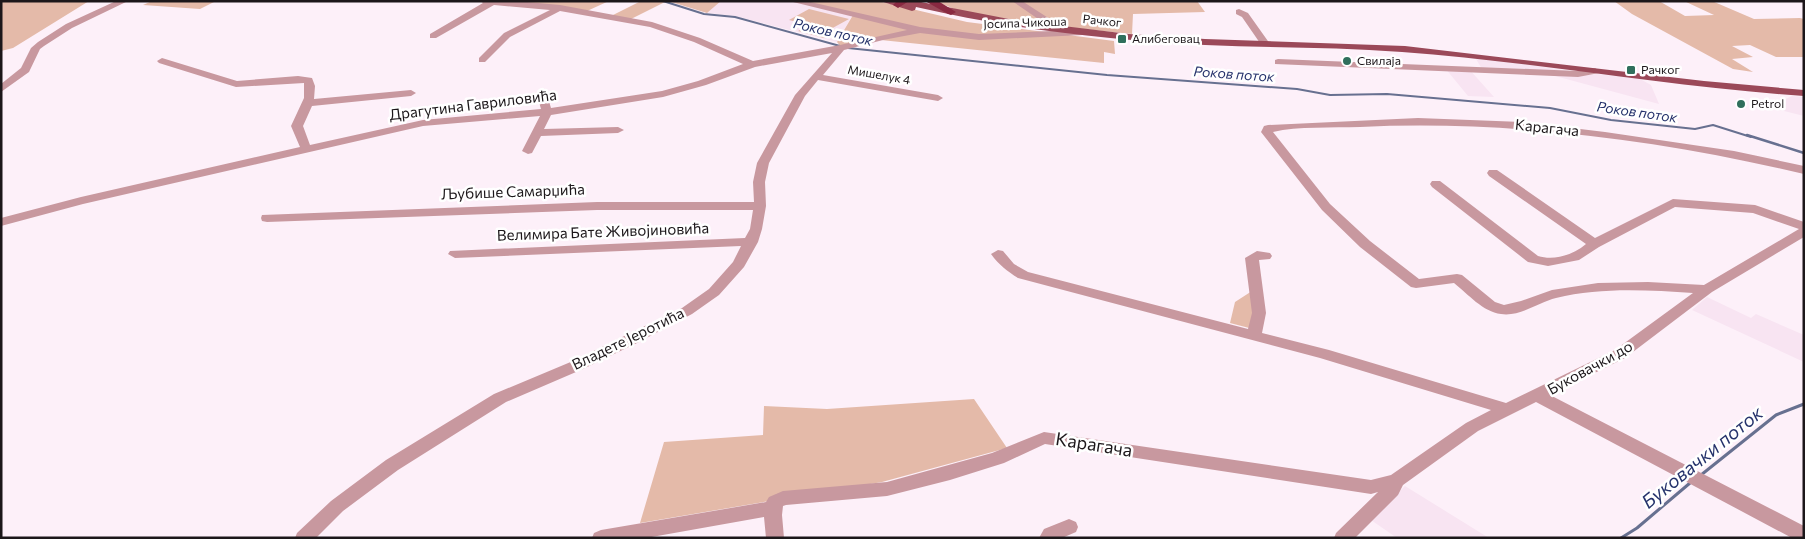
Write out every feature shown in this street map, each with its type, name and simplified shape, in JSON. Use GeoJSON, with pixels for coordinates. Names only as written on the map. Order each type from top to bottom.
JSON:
{"type":"FeatureCollection","features":[{"type":"Feature","properties":{"kind":"highway"},"geometry":{"type":"LineString","coordinates":[[930,1],[951,12]]}},
{"type":"Feature","properties":{"kind":"main road","name":"Рачког"},"geometry":{"type":"LineString","coordinates":[[897,2],[1055,29]]}},
{"type":"Feature","properties":{"kind":"main road","name":"Рачког"},"geometry":{"type":"LineString","coordinates":[[897,2],[971,20],[1152,39],[1402,49],[1708,85],[1804,92]]}},
{"type":"Feature","properties":{"kind":"street"},"geometry":{"type":"LineString","coordinates":[[1,89],[25,70],[36,48],[41,44],[69,26],[124,1]]}},
{"type":"Feature","properties":{"kind":"street"},"geometry":{"type":"LineString","coordinates":[[484,1],[560,8],[652,25],[697,40],[741,62],[753,64]]}},
{"type":"Feature","properties":{"kind":"street","name":"Јосипа Чикоша"},"geometry":{"type":"LineString","coordinates":[[793,1],[920,30],[989,37],[1082,32]]}},
{"type":"Feature","properties":{"kind":"street"},"geometry":{"type":"LineString","coordinates":[[1016,1],[1050,23],[1055,29]]}},
{"type":"Feature","properties":{"kind":"street"},"geometry":{"type":"LineString","coordinates":[[433,36],[492,2]]}},
{"type":"Feature","properties":{"kind":"street"},"geometry":{"type":"LineString","coordinates":[[482,60],[507,34],[560,8]]}},
{"type":"Feature","properties":{"kind":"street"},"geometry":{"type":"LineString","coordinates":[[1239,12],[1245,15],[1264,44]]}},
{"type":"Feature","properties":{"kind":"street","name":"Драгутина Гавриловића"},"geometry":{"type":"LineString","coordinates":[[2,221],[306,149],[423,124],[547,112],[663,94],[702,83],[753,64],[920,30]]}},
{"type":"Feature","properties":{"kind":"street","name":"Владете Јеротића"},"geometry":{"type":"LineString","coordinates":[[304,538],[337,506],[392,465],[500,398],[578,365],[687,311],[724,283],[739,264],[756,230],[760,206],[759,182],[763,163],[800,95],[844,47]]}},
{"type":"Feature","properties":{"kind":"street"},"geometry":{"type":"LineString","coordinates":[[162,61],[236,84],[298,79],[308,80],[310,85],[308,103],[297,126],[306,149]]}},
{"type":"Feature","properties":{"kind":"street"},"geometry":{"type":"LineString","coordinates":[[1278,62],[1578,74],[1595,71]]}},
{"type":"Feature","properties":{"kind":"street","name":"Мишелук 4"},"geometry":{"type":"LineString","coordinates":[[816,77],[938,98]]}},
{"type":"Feature","properties":{"kind":"street"},"geometry":{"type":"LineString","coordinates":[[308,103],[411,93]]}},
{"type":"Feature","properties":{"kind":"street"},"geometry":{"type":"LineString","coordinates":[[528,151],[547,112],[542,95]]}},
{"type":"Feature","properties":{"kind":"street","name":"Карагача"},"geometry":{"type":"LineString","coordinates":[[1707,289],[1648,286],[1598,287],[1552,294],[1524,305],[1503,310],[1490,305],[1457,278],[1416,284],[1365,244],[1326,207],[1298,168],[1267,132],[1268,128],[1418,122],[1544,127],[1734,154],[1804,170]]}},
{"type":"Feature","properties":{"kind":"street"},"geometry":{"type":"LineString","coordinates":[[538,133],[618,130]]}},
{"type":"Feature","properties":{"kind":"street"},"geometry":{"type":"LineString","coordinates":[[1493,173],[1594,244]]}},
{"type":"Feature","properties":{"kind":"street"},"geometry":{"type":"LineString","coordinates":[[1436,184],[1539,262],[1549,263],[1588,251],[1594,244],[1673,203],[1755,209],[1804,226]]}},
{"type":"Feature","properties":{"kind":"street","name":"Љубише Самарџића"},"geometry":{"type":"LineString","coordinates":[[267,218],[597,206],[760,206]]}},
{"type":"Feature","properties":{"kind":"street","name":"Буковачки до"},"geometry":{"type":"LineString","coordinates":[[1396,481],[1472,427],[1620,354],[1707,289],[1804,231]]}},
{"type":"Feature","properties":{"kind":"street","name":"Велимира Бате Живојиновића"},"geometry":{"type":"LineString","coordinates":[[455,254],[751,242]]}},
{"type":"Feature","properties":{"kind":"street"},"geometry":{"type":"LineString","coordinates":[[998,254],[1009,267],[1023,275],[1324,354],[1509,410]]}},
{"type":"Feature","properties":{"kind":"street"},"geometry":{"type":"LineString","coordinates":[[1254,336],[1259,313],[1252,258],[1257,255],[1266,256]]}},
{"type":"Feature","properties":{"kind":"street"},"geometry":{"type":"LineString","coordinates":[[1538,396],[1804,535]]}},
{"type":"Feature","properties":{"kind":"street","name":"Карагача"},"geometry":{"type":"LineString","coordinates":[[601,538],[774,508],[775,502],[783,498],[887,490],[998,458],[1044,438],[1371,487],[1396,481]]}},
{"type":"Feature","properties":{"kind":"street"},"geometry":{"type":"LineString","coordinates":[[1343,538],[1392,490],[1396,481]]}},
{"type":"Feature","properties":{"kind":"street"},"geometry":{"type":"LineString","coordinates":[[774,508],[775,538]]}},
{"type":"Feature","properties":{"kind":"street"},"geometry":{"type":"LineString","coordinates":[[1048,538],[1051,534],[1069,526]]}},
{"type":"Feature","properties":{"kind":"shaded area"},"geometry":{"type":"Polygon","coordinates":[[[1,1],[89,1],[13,48],[1,51],[1,1]]]}},
{"type":"Feature","properties":{"kind":"shaded area"},"geometry":{"type":"Polygon","coordinates":[[[152,1],[216,1],[200,9],[143,5],[152,1]]]}},
{"type":"Feature","properties":{"kind":"shaded area"},"geometry":{"type":"Polygon","coordinates":[[[504,1],[609,1],[587,11],[504,1]]]}},
{"type":"Feature","properties":{"kind":"shaded area"},"geometry":{"type":"Polygon","coordinates":[[[641,1],[667,1],[629,20],[611,16],[641,1]]]}},
{"type":"Feature","properties":{"kind":"shaded area"},"geometry":{"type":"Polygon","coordinates":[[[668,1],[721,1],[707,13],[668,1]]]}},
{"type":"Feature","properties":{"kind":"shaded area"},"geometry":{"type":"Polygon","coordinates":[[[721,1],[802,1],[853,14],[837,42],[735,16],[707,13],[721,1]]]}},
{"type":"Feature","properties":{"kind":"shaded area"},"geometry":{"type":"Polygon","coordinates":[[[802,1],[878,1],[967,22],[1114,41],[1115,54],[1104,52],[1104,63],[881,40],[841,47],[837,42],[853,15],[802,1]]]}},
{"type":"Feature","properties":{"kind":"shaded area"},"geometry":{"type":"Polygon","coordinates":[[[936,1],[1197,1],[1205,12],[1133,14],[1132,34],[1055,26],[981,15],[962,11],[936,1]]]}},
{"type":"Feature","properties":{"kind":"shaded area"},"geometry":{"type":"Polygon","coordinates":[[[1614,1],[1659,1],[1685,16],[1714,15],[1684,1],[1712,1],[1754,19],[1804,19],[1804,57],[1776,57],[1750,45],[1732,46],[1753,57],[1732,59],[1753,72],[1733,69],[1632,14],[1614,1]]]}},
{"type":"Feature","properties":{"kind":"shaded area"},"geometry":{"type":"Polygon","coordinates":[[[809,9],[849,19],[829,30],[835,32],[824,38],[798,31],[809,25],[789,20],[809,9]]]}},
{"type":"Feature","properties":{"kind":"shaded area"},"geometry":{"type":"Polygon","coordinates":[[[1476,59],[1517,63],[1576,72],[1482,69],[1476,59]]]}},
{"type":"Feature","properties":{"kind":"shaded area"},"geometry":{"type":"Polygon","coordinates":[[[1445,68],[1469,69],[1494,97],[1468,96],[1445,68]]]}},
{"type":"Feature","properties":{"kind":"shaded area"},"geometry":{"type":"Polygon","coordinates":[[[1544,73],[1598,74],[1640,79],[1651,85],[1659,104],[1544,73]]]}},
{"type":"Feature","properties":{"kind":"shaded area"},"geometry":{"type":"Polygon","coordinates":[[[1792,96],[1804,97],[1804,116],[1768,107],[1792,96]]]}},
{"type":"Feature","properties":{"kind":"shaded area"},"geometry":{"type":"Polygon","coordinates":[[[1252,291],[1253,329],[1230,323],[1235,302],[1252,291]]]}},
{"type":"Feature","properties":{"kind":"shaded area"},"geometry":{"type":"Polygon","coordinates":[[[1707,297],[1751,318],[1756,314],[1804,335],[1804,362],[1692,310],[1707,297]]]}},
{"type":"Feature","properties":{"kind":"shaded area"},"geometry":{"type":"Polygon","coordinates":[[[974,399],[1007,448],[882,482],[640,523],[664,442],[763,435],[764,406],[827,409],[974,399]]]}},
{"type":"Feature","properties":{"kind":"shaded area"},"geometry":{"type":"Polygon","coordinates":[[[1405,486],[1489,538],[1397,538],[1371,520],[1405,486]]]}},
{"type":"Feature","properties":{"kind":"waterway","name":"Роков поток"},"geometry":{"type":"LineString","coordinates":[[663,1],[704,14],[735,17],[840,46]]}},
{"type":"Feature","properties":{"kind":"waterway","name":"Роков поток"},"geometry":{"type":"LineString","coordinates":[[848,48],[1107,75],[1297,89],[1330,95],[1387,94],[1550,108],[1611,120],[1695,129],[1713,125],[1751,137]]}},
{"type":"Feature","properties":{"kind":"waterway","name":"Роков поток"},"geometry":{"type":"LineString","coordinates":[[1747,135],[1804,153]]}},
{"type":"Feature","properties":{"kind":"waterway","name":"Буковачки поток"},"geometry":{"type":"LineString","coordinates":[[1701,475],[1776,415],[1804,404]]}},
{"type":"Feature","properties":{"kind":"waterway","name":"Буковачки поток"},"geometry":{"type":"LineString","coordinates":[[1621,538],[1637,528],[1690,483]]}},
{"type":"Feature","properties":{"kind":"place","name":"Алибеговац"},"geometry":{"type":"Point","coordinates":[1122,39]}},
{"type":"Feature","properties":{"kind":"place","name":"Свилаја"},"geometry":{"type":"Point","coordinates":[1347,61]}},
{"type":"Feature","properties":{"kind":"place","name":"Рачког"},"geometry":{"type":"Point","coordinates":[1631,70]}},
{"type":"Feature","properties":{"kind":"place","name":"Petrol"},"geometry":{"type":"Point","coordinates":[1741,104]}}]}
